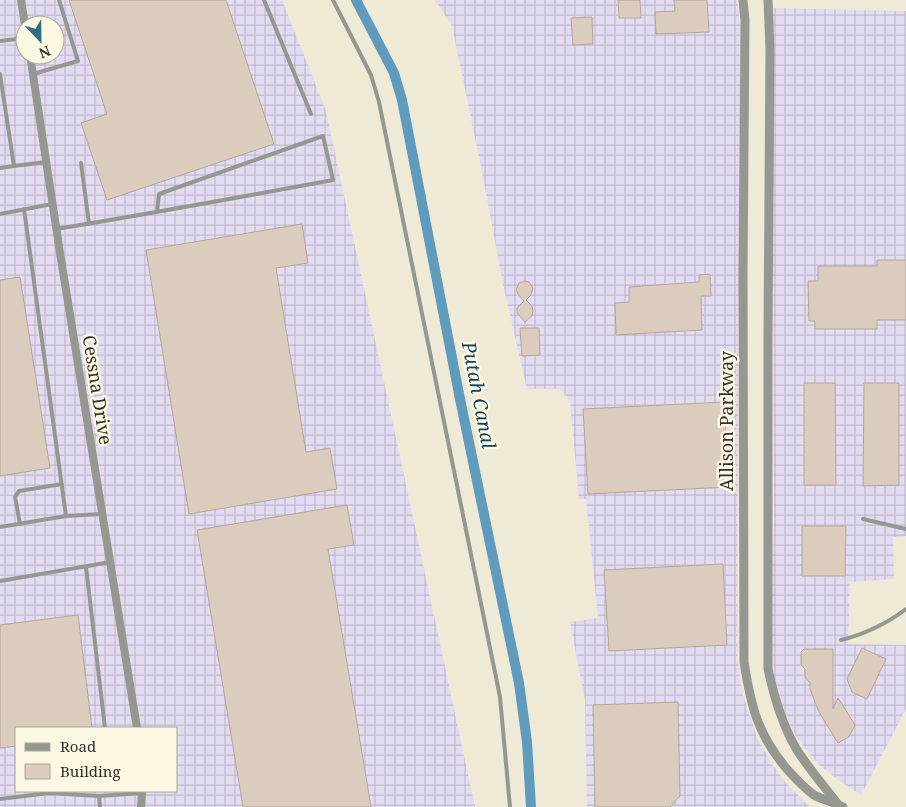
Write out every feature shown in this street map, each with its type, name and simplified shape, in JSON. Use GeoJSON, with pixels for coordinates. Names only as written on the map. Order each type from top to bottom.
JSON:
{"type":"FeatureCollection","features":[{"type":"Feature","properties":{"kind":"street"},"geometry":{"type":"LineString","coordinates":[[22,0],[24,15]]}},
{"type":"Feature","properties":{"kind":"street","name":"Allison Parkway"},"geometry":{"type":"LineString","coordinates":[[743,0],[745,20],[743,272],[744,662],[749,694],[757,723],[774,753],[797,780],[815,795],[840,805]]}},
{"type":"Feature","properties":{"kind":"street","name":"Allison Parkway"},"geometry":{"type":"LineString","coordinates":[[768,0],[770,49],[768,669],[773,694],[796,749],[816,778],[840,805]]}},
{"type":"Feature","properties":{"kind":"street","name":"Cessna Drive"},"geometry":{"type":"LineString","coordinates":[[32,65],[101,514],[111,562],[137,727]]}},
{"type":"Feature","properties":{"kind":"street"},"geometry":{"type":"LineString","coordinates":[[141,807],[142,792]]}},
{"type":"Feature","properties":{"kind":"lane"},"geometry":{"type":"LineString","coordinates":[[33,74],[78,62],[59,0]]}},
{"type":"Feature","properties":{"kind":"lane"},"geometry":{"type":"LineString","coordinates":[[264,0],[310,114]]}},
{"type":"Feature","properties":{"kind":"lane"},"geometry":{"type":"LineString","coordinates":[[333,0],[371,75],[379,102],[500,697],[510,807]]}},
{"type":"Feature","properties":{"kind":"lane"},"geometry":{"type":"LineString","coordinates":[[0,41],[15,39]]}},
{"type":"Feature","properties":{"kind":"lane"},"geometry":{"type":"LineString","coordinates":[[0,74],[14,166]]}},
{"type":"Feature","properties":{"kind":"lane"},"geometry":{"type":"LineString","coordinates":[[56,229],[157,212],[333,180],[323,136],[159,194],[157,212]]}},
{"type":"Feature","properties":{"kind":"lane"},"geometry":{"type":"LineString","coordinates":[[0,168],[46,162]]}},
{"type":"Feature","properties":{"kind":"lane"},"geometry":{"type":"LineString","coordinates":[[81,163],[89,224]]}},
{"type":"Feature","properties":{"kind":"lane"},"geometry":{"type":"LineString","coordinates":[[0,214],[52,204]]}},
{"type":"Feature","properties":{"kind":"lane"},"geometry":{"type":"LineString","coordinates":[[24,209],[66,516]]}},
{"type":"Feature","properties":{"kind":"lane"},"geometry":{"type":"LineString","coordinates":[[20,524],[15,496],[19,491],[62,484]]}},
{"type":"Feature","properties":{"kind":"lane"},"geometry":{"type":"LineString","coordinates":[[0,527],[66,516],[101,514]]}},
{"type":"Feature","properties":{"kind":"lane"},"geometry":{"type":"LineString","coordinates":[[862,519],[906,529]]}},
{"type":"Feature","properties":{"kind":"lane"},"geometry":{"type":"LineString","coordinates":[[0,581],[111,562]]}},
{"type":"Feature","properties":{"kind":"lane"},"geometry":{"type":"LineString","coordinates":[[86,567],[105,727]]}},
{"type":"Feature","properties":{"kind":"lane"},"geometry":{"type":"LineString","coordinates":[[841,640],[859,636],[906,609]]}},
{"type":"Feature","properties":{"kind":"lane"},"geometry":{"type":"LineString","coordinates":[[0,799],[49,793],[99,796],[142,792]]}},
{"type":"Feature","properties":{"kind":"lane"},"geometry":{"type":"LineString","coordinates":[[99,796],[100,807]]}},
{"type":"Feature","properties":{"kind":"shaded area"},"geometry":{"type":"Polygon","coordinates":[[[0,0],[282,0],[326,111],[475,807],[0,807],[0,0]]]}},
{"type":"Feature","properties":{"kind":"shaded area"},"geometry":{"type":"Polygon","coordinates":[[[435,0],[737,0],[740,20],[740,77],[737,657],[742,692],[757,737],[772,764],[785,782],[810,807],[587,807],[585,701],[570,622],[598,618],[586,499],[579,499],[570,401],[560,389],[527,389],[503,284],[452,26],[435,0]]]}},
{"type":"Feature","properties":{"kind":"shaded area"},"geometry":{"type":"Polygon","coordinates":[[[772,8],[906,11],[906,536],[893,537],[894,579],[850,582],[848,644],[906,645],[906,709],[861,795],[817,763],[796,737],[779,701],[774,679],[771,619],[774,522],[772,8]]]}},
{"type":"Feature","properties":{"kind":"building"},"geometry":{"type":"Polygon","coordinates":[[[69,0],[226,0],[274,144],[107,200],[81,123],[107,114],[69,0]]]}},
{"type":"Feature","properties":{"kind":"building"},"geometry":{"type":"Polygon","coordinates":[[[618,0],[640,0],[641,18],[619,18],[618,0]]]}},
{"type":"Feature","properties":{"kind":"building"},"geometry":{"type":"Polygon","coordinates":[[[674,0],[707,0],[709,32],[656,34],[655,12],[675,11],[674,0]]]}},
{"type":"Feature","properties":{"kind":"building"},"geometry":{"type":"Polygon","coordinates":[[[592,17],[593,44],[573,45],[571,18],[592,17]]]}},
{"type":"Feature","properties":{"kind":"building"},"geometry":{"type":"Polygon","coordinates":[[[302,224],[308,263],[276,268],[306,452],[330,448],[337,489],[189,514],[146,250],[302,224]]]}},
{"type":"Feature","properties":{"kind":"building"},"geometry":{"type":"Polygon","coordinates":[[[877,260],[906,260],[906,320],[877,320],[877,329],[815,329],[815,321],[809,321],[808,281],[818,281],[818,266],[877,266],[877,260]]]}},
{"type":"Feature","properties":{"kind":"building"},"geometry":{"type":"Polygon","coordinates":[[[710,274],[711,296],[701,296],[702,330],[616,335],[615,303],[629,302],[629,287],[699,282],[699,275],[710,274]]]}},
{"type":"Feature","properties":{"kind":"building"},"geometry":{"type":"Polygon","coordinates":[[[20,277],[50,468],[0,476],[0,280],[20,277]]]}},
{"type":"Feature","properties":{"kind":"building"},"geometry":{"type":"Polygon","coordinates":[[[529,282],[533,288],[531,295],[526,300],[532,306],[532,316],[525,322],[517,313],[517,308],[524,301],[516,290],[519,283],[529,282]]]}},
{"type":"Feature","properties":{"kind":"building"},"geometry":{"type":"Polygon","coordinates":[[[520,328],[539,328],[540,355],[522,356],[520,328]]]}},
{"type":"Feature","properties":{"kind":"building"},"geometry":{"type":"Polygon","coordinates":[[[804,383],[835,383],[836,485],[804,485],[804,383]]]}},
{"type":"Feature","properties":{"kind":"building"},"geometry":{"type":"Polygon","coordinates":[[[864,383],[899,383],[899,485],[863,486],[864,383]]]}},
{"type":"Feature","properties":{"kind":"building"},"geometry":{"type":"Polygon","coordinates":[[[724,402],[729,487],[588,494],[583,409],[724,402]]]}},
{"type":"Feature","properties":{"kind":"building"},"geometry":{"type":"Polygon","coordinates":[[[347,505],[354,545],[328,549],[371,807],[243,807],[197,530],[347,505]]]}},
{"type":"Feature","properties":{"kind":"building"},"geometry":{"type":"Polygon","coordinates":[[[802,526],[846,526],[845,576],[802,576],[802,526]]]}},
{"type":"Feature","properties":{"kind":"building"},"geometry":{"type":"Polygon","coordinates":[[[723,564],[727,645],[609,651],[604,570],[723,564]]]}},
{"type":"Feature","properties":{"kind":"building"},"geometry":{"type":"Polygon","coordinates":[[[78,615],[92,727],[15,727],[15,746],[0,748],[0,625],[78,615]]]}},
{"type":"Feature","properties":{"kind":"building"},"geometry":{"type":"Polygon","coordinates":[[[862,648],[886,659],[867,699],[852,692],[847,679],[862,648]]]}},
{"type":"Feature","properties":{"kind":"building"},"geometry":{"type":"Polygon","coordinates":[[[804,649],[833,649],[833,709],[838,698],[855,725],[849,737],[838,743],[819,712],[810,689],[810,683],[805,677],[805,669],[801,665],[801,652],[804,649]]]}},
{"type":"Feature","properties":{"kind":"building"},"geometry":{"type":"Polygon","coordinates":[[[678,702],[680,796],[670,807],[595,807],[593,705],[678,702]]]}},
{"type":"Feature","properties":{"kind":"waterway","name":"Putah Canal"},"geometry":{"type":"LineString","coordinates":[[356,0],[394,73],[402,100],[460,399],[519,683],[527,742],[531,807]]}}]}
